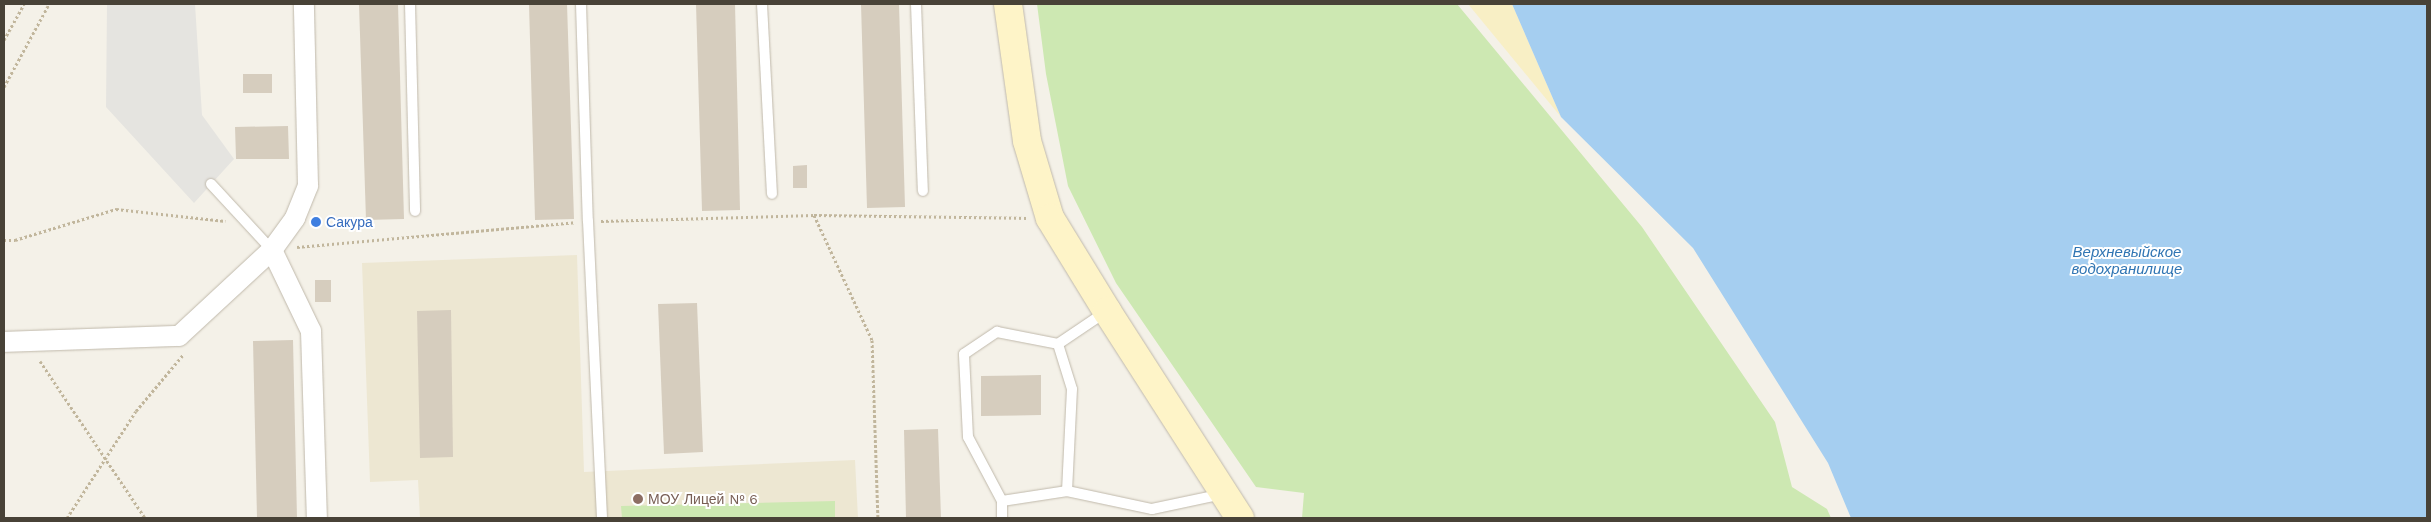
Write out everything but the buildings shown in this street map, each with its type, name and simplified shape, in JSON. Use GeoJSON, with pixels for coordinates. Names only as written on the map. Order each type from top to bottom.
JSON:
{"type":"FeatureCollection","features":[{"type":"Feature","properties":{"kind":"street"},"geometry":{"type":"LineString","coordinates":[[4,342],[179,336],[272,250],[295,218],[308,186],[309,149],[304,4]]}},
{"type":"Feature","properties":{"kind":"street"},"geometry":{"type":"LineString","coordinates":[[1008,4],[1027,141],[1050,218],[1107,311],[1240,518]]}},
{"type":"Feature","properties":{"kind":"street"},"geometry":{"type":"LineString","coordinates":[[272,250],[311,331],[317,518]]}},
{"type":"Feature","properties":{"kind":"lane"},"geometry":{"type":"LineString","coordinates":[[410,4],[415,211]]}},
{"type":"Feature","properties":{"kind":"lane"},"geometry":{"type":"LineString","coordinates":[[581,4],[588,221],[602,518]]}},
{"type":"Feature","properties":{"kind":"lane"},"geometry":{"type":"LineString","coordinates":[[762,4],[772,194]]}},
{"type":"Feature","properties":{"kind":"lane"},"geometry":{"type":"LineString","coordinates":[[916,4],[923,191]]}},
{"type":"Feature","properties":{"kind":"lane"},"geometry":{"type":"LineString","coordinates":[[211,184],[272,250]]}},
{"type":"Feature","properties":{"kind":"lane"},"geometry":{"type":"LineString","coordinates":[[1002,518],[1002,501],[968,438],[964,354],[997,332],[1058,344],[1107,311]]}},
{"type":"Feature","properties":{"kind":"lane"},"geometry":{"type":"LineString","coordinates":[[1058,344],[1072,389],[1067,491]]}},
{"type":"Feature","properties":{"kind":"lane"},"geometry":{"type":"LineString","coordinates":[[1002,501],[1067,491],[1152,514],[1224,494]]}},
{"type":"Feature","properties":{"kind":"path"},"geometry":{"type":"LineString","coordinates":[[4,40],[24,4]]}},
{"type":"Feature","properties":{"kind":"path"},"geometry":{"type":"LineString","coordinates":[[4,86],[49,4]]}},
{"type":"Feature","properties":{"kind":"path"},"geometry":{"type":"LineString","coordinates":[[4,240],[15,240],[116,208],[235,223]]}},
{"type":"Feature","properties":{"kind":"path"},"geometry":{"type":"LineString","coordinates":[[272,250],[588,221],[814,215],[1050,218]]}},
{"type":"Feature","properties":{"kind":"path"},"geometry":{"type":"LineString","coordinates":[[814,215],[872,340],[878,518]]}},
{"type":"Feature","properties":{"kind":"path"},"geometry":{"type":"LineString","coordinates":[[27,342],[144,518]]}},
{"type":"Feature","properties":{"kind":"path"},"geometry":{"type":"LineString","coordinates":[[67,518],[136,411],[186,352]]}},
{"type":"Feature","properties":{"kind":"shaded area"},"geometry":{"type":"Polygon","coordinates":[[[107,4],[195,4],[202,115],[234,159],[194,203],[106,107],[107,4]]]}},
{"type":"Feature","properties":{"kind":"shaded area"},"geometry":{"type":"Polygon","coordinates":[[[577,255],[584,472],[855,460],[858,518],[420,518],[418,480],[370,482],[362,263],[577,255]]]}},
{"type":"Feature","properties":{"kind":"green space"},"geometry":{"type":"Polygon","coordinates":[[[1037,4],[1457,4],[1642,227],[1775,422],[1792,487],[1827,509],[1831,518],[1302,518],[1304,493],[1256,487],[1116,283],[1068,186],[1046,74],[1037,4]]]}},
{"type":"Feature","properties":{"kind":"green space"},"geometry":{"type":"Polygon","coordinates":[[[835,501],[835,518],[622,518],[621,506],[835,501]]]}},
{"type":"Feature","properties":{"kind":"sand"},"geometry":{"type":"Polygon","coordinates":[[[1468,4],[1512,4],[1561,117],[1468,4]]]}},
{"type":"Feature","properties":{"kind":"water","name":"Верхневыйское водохранилище"},"geometry":{"type":"Polygon","coordinates":[[[1512,4],[2427,4],[2427,518],[1851,518],[1828,463],[1693,248],[1561,117],[1512,4]]]}},
{"type":"Feature","properties":{"kind":"place","name":"Сакура"},"geometry":{"type":"Point","coordinates":[316,222]}},
{"type":"Feature","properties":{"kind":"place","name":"МОУ Лицей № 6"},"geometry":{"type":"Point","coordinates":[638,499]}}]}
